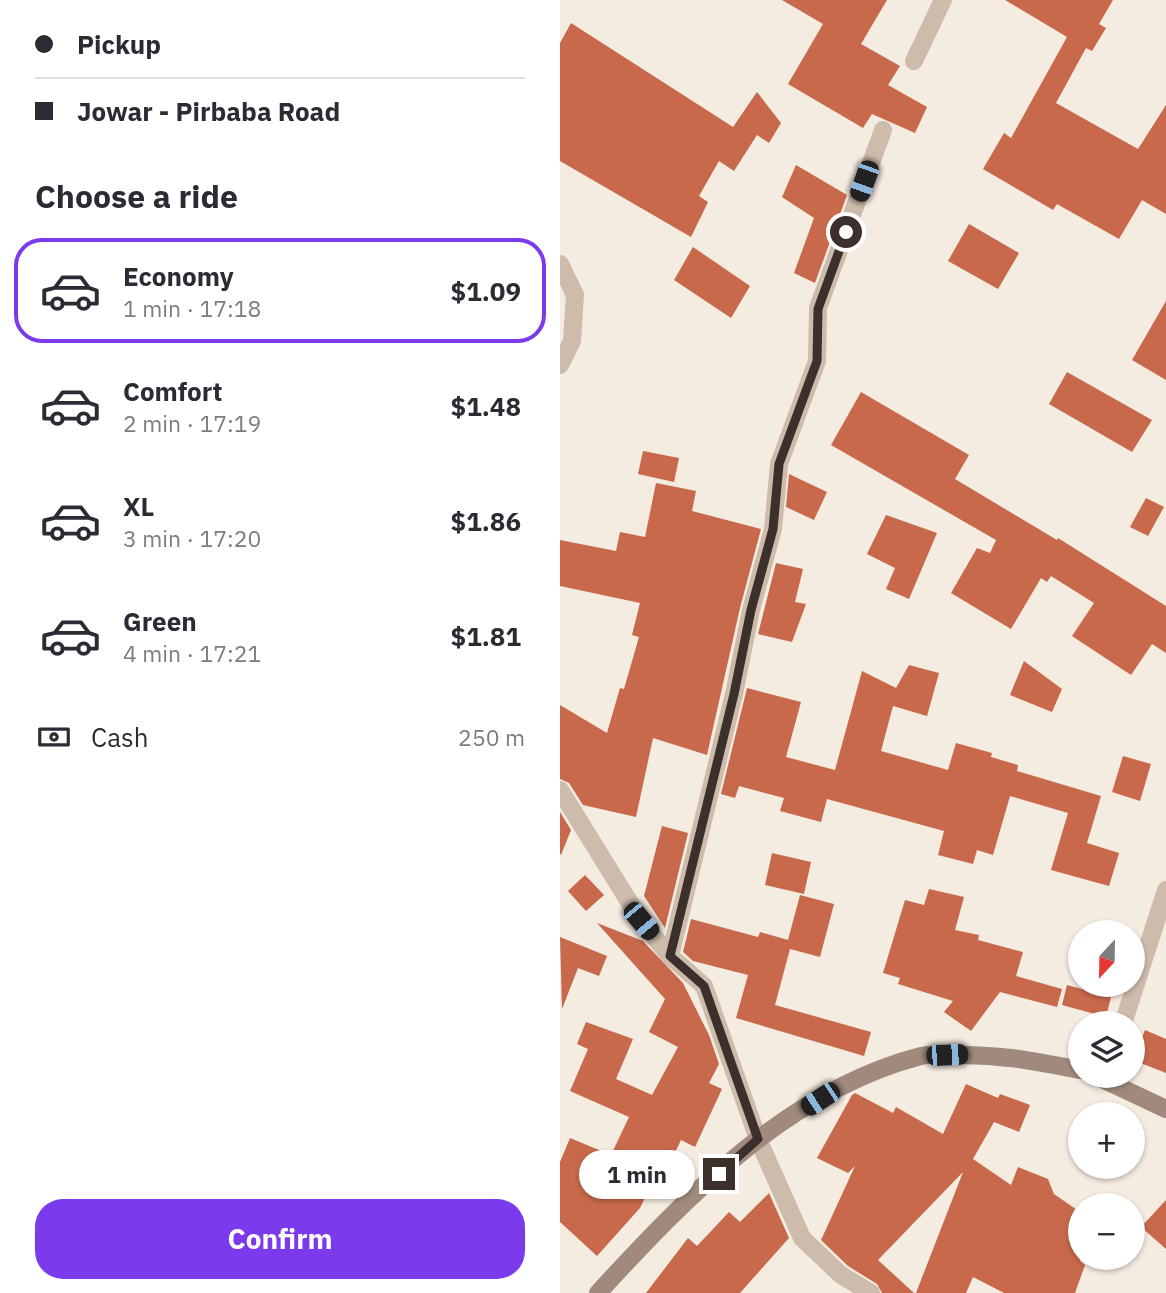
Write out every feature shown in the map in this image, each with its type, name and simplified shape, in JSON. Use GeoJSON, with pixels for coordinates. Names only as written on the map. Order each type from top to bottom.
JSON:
{"type":"FeatureCollection","features":[{"type":"Feature","properties":{"kind":"main road"},"geometry":{"type":"LineString","coordinates":[[598,1293],[645,1242],[758,1139],[841,1086],[923,1056],[995,1054],[1068,1068]]}},
{"type":"Feature","properties":{"kind":"main road"},"geometry":{"type":"LineString","coordinates":[[1123,1088],[1166,1109]]}},
{"type":"Feature","properties":{"kind":"street"},"geometry":{"type":"LineString","coordinates":[[914,61],[943,0]]}},
{"type":"Feature","properties":{"kind":"street"},"geometry":{"type":"LineString","coordinates":[[670,956],[734,694],[751,610],[773,529],[779,464],[817,361],[818,309],[883,131]]}},
{"type":"Feature","properties":{"kind":"street"},"geometry":{"type":"LineString","coordinates":[[560,264],[575,295],[572,341],[560,365]]}},
{"type":"Feature","properties":{"kind":"street"},"geometry":{"type":"LineString","coordinates":[[560,790],[641,921],[670,956],[704,986],[758,1139],[802,1238],[842,1275],[871,1293]]}},
{"type":"Feature","properties":{"kind":"street"},"geometry":{"type":"LineString","coordinates":[[1127,1011],[1166,890]]}},
{"type":"Feature","properties":{"kind":"building"},"geometry":{"type":"Polygon","coordinates":[[[782,0],[887,0],[861,44],[900,66],[888,85],[927,107],[915,133],[872,114],[863,128],[788,84],[823,24],[782,0]]]}},
{"type":"Feature","properties":{"kind":"building"},"geometry":{"type":"Polygon","coordinates":[[[1005,0],[1113,0],[1099,24],[1106,28],[1092,51],[1086,48],[1056,103],[1138,149],[1166,105],[1166,214],[1142,200],[1119,239],[1057,204],[1053,210],[983,169],[1004,133],[1011,138],[1067,37],[1005,0]]]}},
{"type":"Feature","properties":{"kind":"building"},"geometry":{"type":"Polygon","coordinates":[[[571,23],[733,127],[757,92],[781,123],[769,143],[757,135],[734,171],[719,161],[699,196],[708,202],[691,237],[560,161],[560,43],[571,23]]]}},
{"type":"Feature","properties":{"kind":"building"},"geometry":{"type":"Polygon","coordinates":[[[796,165],[847,195],[815,283],[794,273],[814,218],[782,197],[796,165]]]}},
{"type":"Feature","properties":{"kind":"building"},"geometry":{"type":"Polygon","coordinates":[[[969,224],[1019,253],[998,289],[948,261],[969,224]]]}},
{"type":"Feature","properties":{"kind":"building"},"geometry":{"type":"Polygon","coordinates":[[[693,247],[750,286],[731,318],[674,280],[693,247]]]}},
{"type":"Feature","properties":{"kind":"building"},"geometry":{"type":"Polygon","coordinates":[[[1166,301],[1166,380],[1132,360],[1166,301]]]}},
{"type":"Feature","properties":{"kind":"building"},"geometry":{"type":"Polygon","coordinates":[[[1067,372],[1152,420],[1132,452],[1049,404],[1067,372]]]}},
{"type":"Feature","properties":{"kind":"building"},"geometry":{"type":"Polygon","coordinates":[[[861,392],[969,455],[955,479],[1057,540],[1058,538],[1166,606],[1166,653],[1152,644],[1131,675],[1072,636],[1094,603],[1051,576],[1047,582],[1041,578],[1011,629],[951,593],[977,548],[990,553],[996,540],[831,445],[861,392]]]}},
{"type":"Feature","properties":{"kind":"building"},"geometry":{"type":"Polygon","coordinates":[[[643,451],[679,458],[674,482],[638,474],[643,451]]]}},
{"type":"Feature","properties":{"kind":"building"},"geometry":{"type":"Polygon","coordinates":[[[789,474],[827,492],[814,520],[786,507],[789,474]]]}},
{"type":"Feature","properties":{"kind":"building"},"geometry":{"type":"Polygon","coordinates":[[[656,483],[696,491],[692,511],[761,529],[707,755],[653,738],[636,817],[583,805],[569,783],[560,779],[560,705],[607,733],[620,688],[624,689],[639,637],[632,635],[640,603],[560,586],[560,540],[616,551],[620,532],[645,537],[656,483]]]}},
{"type":"Feature","properties":{"kind":"building"},"geometry":{"type":"Polygon","coordinates":[[[1146,498],[1164,507],[1148,536],[1130,527],[1146,498]]]}},
{"type":"Feature","properties":{"kind":"building"},"geometry":{"type":"Polygon","coordinates":[[[886,515],[937,533],[909,599],[886,589],[895,568],[867,554],[886,515]]]}},
{"type":"Feature","properties":{"kind":"building"},"geometry":{"type":"Polygon","coordinates":[[[776,563],[803,569],[795,602],[806,604],[792,642],[758,634],[776,563]]]}},
{"type":"Feature","properties":{"kind":"building"},"geometry":{"type":"Polygon","coordinates":[[[1024,661],[1062,689],[1052,712],[1010,695],[1024,661]]]}},
{"type":"Feature","properties":{"kind":"building"},"geometry":{"type":"Polygon","coordinates":[[[909,665],[939,673],[927,716],[893,706],[881,751],[948,770],[956,743],[992,753],[991,757],[1018,765],[1017,771],[1101,796],[1087,843],[1119,853],[1109,886],[1051,870],[1068,813],[1010,796],[993,855],[977,850],[973,864],[938,855],[944,831],[827,799],[821,822],[780,811],[784,798],[739,786],[735,798],[721,794],[747,688],[801,702],[786,757],[835,770],[862,671],[896,688],[909,665]]]}},
{"type":"Feature","properties":{"kind":"building"},"geometry":{"type":"Polygon","coordinates":[[[1123,756],[1151,764],[1140,801],[1112,792],[1123,756]]]}},
{"type":"Feature","properties":{"kind":"building"},"geometry":{"type":"Polygon","coordinates":[[[560,812],[571,830],[561,855],[560,854],[560,812]]]}},
{"type":"Feature","properties":{"kind":"building"},"geometry":{"type":"Polygon","coordinates":[[[662,826],[688,833],[665,928],[644,896],[662,826]]]}},
{"type":"Feature","properties":{"kind":"building"},"geometry":{"type":"Polygon","coordinates":[[[772,853],[811,862],[804,894],[765,885],[772,853]]]}},
{"type":"Feature","properties":{"kind":"building"},"geometry":{"type":"Polygon","coordinates":[[[585,875],[604,895],[586,911],[568,891],[585,875]]]}},
{"type":"Feature","properties":{"kind":"building"},"geometry":{"type":"Polygon","coordinates":[[[929,889],[964,897],[955,930],[979,935],[978,940],[1023,952],[1016,976],[1062,989],[1057,1007],[1000,992],[971,1031],[944,1012],[953,1001],[898,984],[900,978],[883,973],[905,900],[924,905],[929,889]]]}},
{"type":"Feature","properties":{"kind":"building"},"geometry":{"type":"Polygon","coordinates":[[[800,895],[834,904],[820,957],[790,949],[775,1005],[871,1032],[864,1056],[736,1018],[748,975],[693,961],[683,952],[691,919],[758,937],[760,932],[788,940],[800,895]]]}},
{"type":"Feature","properties":{"kind":"building"},"geometry":{"type":"Polygon","coordinates":[[[597,923],[643,941],[683,983],[709,1035],[719,1064],[709,1083],[722,1089],[695,1147],[681,1140],[669,1165],[663,1162],[640,1208],[597,1256],[560,1222],[560,1162],[570,1138],[611,1155],[629,1117],[570,1091],[588,1049],[577,1044],[586,1022],[633,1039],[616,1079],[652,1095],[678,1047],[649,1032],[665,999],[597,923]]]}},
{"type":"Feature","properties":{"kind":"building"},"geometry":{"type":"Polygon","coordinates":[[[560,937],[607,956],[599,976],[578,968],[562,1009],[560,937]]]}},
{"type":"Feature","properties":{"kind":"building"},"geometry":{"type":"Polygon","coordinates":[[[1067,985],[1068,998],[1111,998],[1108,1011],[1084,1011],[1062,1005],[1067,985]]]}},
{"type":"Feature","properties":{"kind":"building"},"geometry":{"type":"Polygon","coordinates":[[[1145,1030],[1166,1039],[1166,1073],[1145,1065],[1145,1030]]]}},
{"type":"Feature","properties":{"kind":"building"},"geometry":{"type":"Polygon","coordinates":[[[966,1084],[998,1098],[1000,1094],[1030,1105],[1019,1132],[994,1122],[973,1159],[1011,1185],[1018,1167],[1048,1179],[1054,1194],[1068,1204],[1068,1270],[1083,1270],[1075,1293],[1004,1293],[973,1277],[966,1293],[916,1293],[963,1172],[878,1260],[914,1293],[882,1293],[877,1284],[848,1266],[821,1240],[855,1166],[848,1173],[817,1158],[852,1095],[855,1093],[893,1113],[896,1107],[943,1134],[966,1084]]]}},
{"type":"Feature","properties":{"kind":"building"},"geometry":{"type":"Polygon","coordinates":[[[769,1193],[789,1238],[740,1293],[646,1293],[688,1238],[697,1246],[729,1212],[740,1222],[769,1193]]]}},
{"type":"Feature","properties":{"kind":"building"},"geometry":{"type":"Polygon","coordinates":[[[1166,1200],[1166,1249],[1145,1231],[1145,1223],[1166,1200]]]}},
{"type":"Feature","properties":{"kind":"route"},"geometry":{"type":"LineString","coordinates":[[719,1174],[758,1139],[704,986],[670,956],[734,694],[751,610],[773,529],[779,464],[817,361],[815,339],[818,309],[846,232]]}}]}
